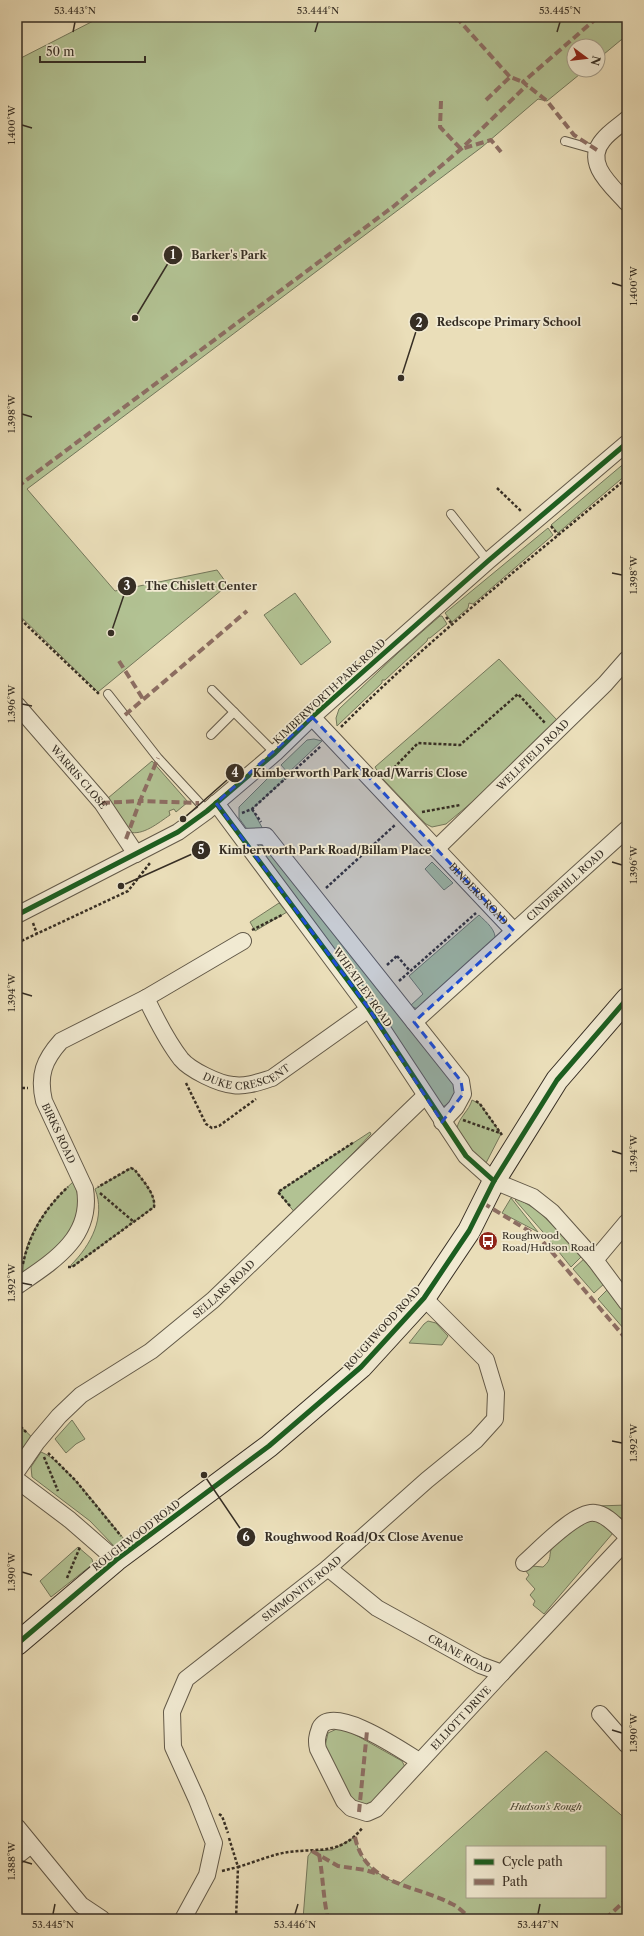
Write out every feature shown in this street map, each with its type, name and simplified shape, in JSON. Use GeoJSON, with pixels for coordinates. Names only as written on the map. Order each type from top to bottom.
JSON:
{"type":"FeatureCollection","features":[{"type":"Feature","properties":{"kind":"street"},"geometry":{"type":"LineString","coordinates":[[627,119],[603,140],[597,150],[596,162],[600,173],[627,203]]}},
{"type":"Feature","properties":{"kind":"street","name":"KIMBERWORTH PARK ROAD"},"geometry":{"type":"LineString","coordinates":[[17,914],[178,832],[211,807],[275,753],[312,717],[488,561],[627,443]]}},
{"type":"Feature","properties":{"kind":"street","name":"WELLFIELD ROAD"},"geometry":{"type":"LineString","coordinates":[[436,849],[605,684],[627,659]]}},
{"type":"Feature","properties":{"kind":"street","name":"WARRIS CLOSE"},"geometry":{"type":"LineString","coordinates":[[17,705],[102,803],[136,854]]}},
{"type":"Feature","properties":{"kind":"street","name":"BINDERS ROAD"},"geometry":{"type":"LineString","coordinates":[[312,717],[514,931]]}},
{"type":"Feature","properties":{"kind":"street","name":"WHEATLEY ROAD"},"geometry":{"type":"LineString","coordinates":[[211,807],[242,837],[297,910],[369,1009],[425,1096],[445,1118],[466,1156],[494,1181],[533,1197],[552,1212],[595,1260],[627,1303]]}},
{"type":"Feature","properties":{"kind":"street","name":"CINDERHILL ROAD"},"geometry":{"type":"LineString","coordinates":[[414,1022],[627,829]]}},
{"type":"Feature","properties":{"kind":"street","name":"WHEATLEY ROAD"},"geometry":{"type":"LineString","coordinates":[[242,837],[266,836],[461,1081],[463,1094]]}},
{"type":"Feature","properties":{"kind":"street","name":"BIRKS ROAD"},"geometry":{"type":"LineString","coordinates":[[21,1284],[65,1251],[77,1235],[87,1201],[85,1189],[44,1101],[40,1087],[42,1072],[50,1053],[61,1041],[146,998],[243,941]]}},
{"type":"Feature","properties":{"kind":"street","name":"DUKE CRESCENT"},"geometry":{"type":"LineString","coordinates":[[146,998],[156,1018],[182,1060],[205,1076],[232,1086],[255,1084],[272,1078],[369,1009]]}},
{"type":"Feature","properties":{"kind":"street","name":"ROUGHWOOD ROAD"},"geometry":{"type":"LineString","coordinates":[[17,1644],[124,1554],[269,1446],[361,1366],[424,1298],[469,1231],[494,1181],[507,1142],[556,1080],[627,999]]}},
{"type":"Feature","properties":{"kind":"street"},"geometry":{"type":"LineString","coordinates":[[445,1118],[456,1107],[463,1094]]}},
{"type":"Feature","properties":{"kind":"street","name":"SELLARS ROAD"},"geometry":{"type":"LineString","coordinates":[[19,1482],[37,1442],[59,1416],[80,1395],[151,1351],[213,1300],[425,1096]]}},
{"type":"Feature","properties":{"kind":"street"},"geometry":{"type":"LineString","coordinates":[[595,1260],[627,1222]]}},
{"type":"Feature","properties":{"kind":"street","name":"SIMMONITE ROAD"},"geometry":{"type":"LineString","coordinates":[[183,1919],[207,1875],[214,1843],[197,1800],[172,1747],[172,1712],[186,1679],[328,1568],[427,1480],[476,1440],[495,1418],[496,1393],[486,1360],[424,1298]]}},
{"type":"Feature","properties":{"kind":"street"},"geometry":{"type":"LineString","coordinates":[[19,1482],[86,1534],[124,1554]]}},
{"type":"Feature","properties":{"kind":"street"},"geometry":{"type":"LineString","coordinates":[[524,1563],[576,1518],[587,1512],[596,1513],[607,1519],[627,1536]]}},
{"type":"Feature","properties":{"kind":"street","name":"CRANE ROAD"},"geometry":{"type":"LineString","coordinates":[[328,1568],[377,1608],[480,1665],[502,1673],[627,1540]]}},
{"type":"Feature","properties":{"kind":"street","name":"ELLIOTT DRIVE"},"geometry":{"type":"LineString","coordinates":[[376,1809],[502,1673]]}},
{"type":"Feature","properties":{"kind":"street"},"geometry":{"type":"LineString","coordinates":[[600,1714],[627,1745]]}},
{"type":"Feature","properties":{"kind":"street"},"geometry":{"type":"LineString","coordinates":[[376,1809],[367,1813],[360,1812],[351,1808],[344,1800],[318,1749],[316,1742],[321,1726],[328,1721],[337,1720],[346,1722],[367,1731],[420,1761]]}},
{"type":"Feature","properties":{"kind":"street"},"geometry":{"type":"LineString","coordinates":[[17,1826],[31,1846],[81,1905],[102,1919]]}},
{"type":"Feature","properties":{"kind":"street"},"geometry":{"type":"LineString","coordinates":[[17,1856],[31,1846]]}},
{"type":"Feature","properties":{"kind":"lane"},"geometry":{"type":"LineString","coordinates":[[565,141],[597,150]]}},
{"type":"Feature","properties":{"kind":"lane"},"geometry":{"type":"LineString","coordinates":[[451,514],[488,561]]}},
{"type":"Feature","properties":{"kind":"lane"},"geometry":{"type":"LineString","coordinates":[[212,690],[275,753]]}},
{"type":"Feature","properties":{"kind":"lane"},"geometry":{"type":"LineString","coordinates":[[108,694],[158,758],[211,807]]}},
{"type":"Feature","properties":{"kind":"lane"},"geometry":{"type":"LineString","coordinates":[[211,736],[234,712]]}},
{"type":"Feature","properties":{"kind":"path"},"geometry":{"type":"LineString","coordinates":[[252,810],[331,737],[375,693],[452,625],[627,478]]}},
{"type":"Feature","properties":{"kind":"path"},"geometry":{"type":"LineString","coordinates":[[497,488],[513,502],[532,523]]}},
{"type":"Feature","properties":{"kind":"path"},"geometry":{"type":"LineString","coordinates":[[17,616],[97,694],[108,694]]}},
{"type":"Feature","properties":{"kind":"path"},"geometry":{"type":"LineString","coordinates":[[377,786],[418,743],[460,745],[518,694],[554,733]]}},
{"type":"Feature","properties":{"kind":"path"},"geometry":{"type":"LineString","coordinates":[[315,898],[405,816],[486,800]]}},
{"type":"Feature","properties":{"kind":"path"},"geometry":{"type":"LineString","coordinates":[[17,943],[128,891],[152,860]]}},
{"type":"Feature","properties":{"kind":"path"},"geometry":{"type":"LineString","coordinates":[[400,980],[487,903]]}},
{"type":"Feature","properties":{"kind":"path"},"geometry":{"type":"LineString","coordinates":[[243,941],[252,929],[285,913],[297,910]]}},
{"type":"Feature","properties":{"kind":"path"},"geometry":{"type":"LineString","coordinates":[[386,966],[397,956],[410,971]]}},
{"type":"Feature","properties":{"kind":"path"},"geometry":{"type":"LineString","coordinates":[[182,1060],[180,1072],[206,1124],[212,1128],[219,1126],[266,1091],[272,1078]]}},
{"type":"Feature","properties":{"kind":"path"},"geometry":{"type":"LineString","coordinates":[[463,1094],[480,1104],[507,1142]]}},
{"type":"Feature","properties":{"kind":"path"},"geometry":{"type":"LineString","coordinates":[[445,1118],[507,1142]]}},
{"type":"Feature","properties":{"kind":"path"},"geometry":{"type":"LineString","coordinates":[[299,1218],[278,1192],[357,1140]]}},
{"type":"Feature","properties":{"kind":"path"},"geometry":{"type":"LineString","coordinates":[[43,1268],[72,1267],[134,1222],[154,1207],[155,1201],[135,1170],[131,1168],[95,1189],[134,1222]]}},
{"type":"Feature","properties":{"kind":"path"},"geometry":{"type":"LineString","coordinates":[[21,1284],[22,1267],[31,1237],[39,1222],[61,1193],[79,1177]]}},
{"type":"Feature","properties":{"kind":"path"},"geometry":{"type":"LineString","coordinates":[[37,1442],[61,1499],[59,1512]]}},
{"type":"Feature","properties":{"kind":"path"},"geometry":{"type":"LineString","coordinates":[[37,1442],[76,1481],[124,1554]]}},
{"type":"Feature","properties":{"kind":"path"},"geometry":{"type":"LineString","coordinates":[[65,1581],[86,1534]]}},
{"type":"Feature","properties":{"kind":"path"},"geometry":{"type":"LineString","coordinates":[[197,1800],[222,1816],[238,1867],[236,1919]]}},
{"type":"Feature","properties":{"kind":"path"},"geometry":{"type":"LineString","coordinates":[[238,1867],[288,1852],[332,1850],[356,1837],[376,1809]]}},
{"type":"Feature","properties":{"kind":"highlighted area"},"geometry":{"type":"Polygon","coordinates":[[[312,717],[514,931],[414,1022],[461,1081],[463,1094],[442,1122],[367,1006],[216,803],[312,717]]]}},
{"type":"Feature","properties":{"kind":"green space"},"geometry":{"type":"Polygon","coordinates":[[[101,17],[627,17],[627,35],[606,52],[606,38],[566,38],[566,78],[575,78],[547,101],[538,99],[482,147],[27,489],[115,591],[217,570],[228,585],[98,692],[17,613],[17,60],[101,17]]]}},
{"type":"Feature","properties":{"kind":"green space"},"geometry":{"type":"Polygon","coordinates":[[[627,461],[627,474],[558,533],[551,525],[627,461]]]}},
{"type":"Feature","properties":{"kind":"green space"},"geometry":{"type":"Polygon","coordinates":[[[548,528],[553,535],[473,604],[469,603],[468,608],[452,622],[445,613],[548,528]]]}},
{"type":"Feature","properties":{"kind":"green space"},"geometry":{"type":"Polygon","coordinates":[[[295,593],[331,642],[301,665],[264,615],[295,593]]]}},
{"type":"Feature","properties":{"kind":"green space"},"geometry":{"type":"Polygon","coordinates":[[[440,616],[442,616],[447,624],[428,638],[427,641],[385,680],[382,680],[382,683],[337,726],[336,718],[339,709],[399,652],[440,616]]]}},
{"type":"Feature","properties":{"kind":"green space"},"geometry":{"type":"Polygon","coordinates":[[[499,659],[557,720],[484,792],[446,824],[432,827],[426,824],[381,777],[375,767],[499,659]]]}},
{"type":"Feature","properties":{"kind":"green space"},"geometry":{"type":"Polygon","coordinates":[[[314,739],[322,741],[288,773],[281,765],[307,740],[314,739]]]}},
{"type":"Feature","properties":{"kind":"green space"},"geometry":{"type":"Polygon","coordinates":[[[152,761],[188,802],[176,812],[174,809],[169,811],[170,815],[150,828],[140,832],[129,832],[108,798],[152,761]]]}},
{"type":"Feature","properties":{"kind":"green space"},"geometry":{"type":"Polygon","coordinates":[[[276,770],[285,779],[252,809],[264,831],[249,832],[239,818],[239,807],[276,770]]]}},
{"type":"Feature","properties":{"kind":"green space"},"geometry":{"type":"Polygon","coordinates":[[[259,844],[265,847],[451,1077],[455,1092],[453,1099],[446,1105],[440,1108],[257,845],[259,844]]]}},
{"type":"Feature","properties":{"kind":"green space"},"geometry":{"type":"Polygon","coordinates":[[[432,862],[453,883],[444,890],[425,869],[432,862]]]}},
{"type":"Feature","properties":{"kind":"green space"},"geometry":{"type":"Polygon","coordinates":[[[279,903],[287,912],[255,931],[250,922],[279,903]]]}},
{"type":"Feature","properties":{"kind":"green space"},"geometry":{"type":"Polygon","coordinates":[[[479,915],[493,930],[495,941],[418,1009],[410,1006],[423,994],[409,976],[479,915]]]}},
{"type":"Feature","properties":{"kind":"green space"},"geometry":{"type":"Polygon","coordinates":[[[472,1100],[480,1104],[501,1134],[486,1163],[478,1160],[457,1128],[472,1100]]]}},
{"type":"Feature","properties":{"kind":"green space"},"geometry":{"type":"Polygon","coordinates":[[[370,1132],[371,1134],[296,1214],[278,1192],[370,1132]]]}},
{"type":"Feature","properties":{"kind":"green space"},"geometry":{"type":"Polygon","coordinates":[[[131,1168],[135,1170],[151,1192],[154,1207],[72,1267],[71,1265],[85,1249],[90,1240],[98,1220],[98,1199],[95,1189],[131,1168]]]}},
{"type":"Feature","properties":{"kind":"green space"},"geometry":{"type":"Polygon","coordinates":[[[74,1181],[80,1202],[73,1234],[23,1276],[26,1248],[31,1236],[46,1212],[64,1190],[74,1181]]]}},
{"type":"Feature","properties":{"kind":"green space"},"geometry":{"type":"Polygon","coordinates":[[[511,1198],[538,1232],[502,1213],[511,1198]]]}},
{"type":"Feature","properties":{"kind":"green space"},"geometry":{"type":"Polygon","coordinates":[[[517,1198],[537,1210],[559,1231],[549,1239],[515,1200],[517,1198]]]}},
{"type":"Feature","properties":{"kind":"green space"},"geometry":{"type":"Polygon","coordinates":[[[561,1232],[583,1255],[571,1267],[550,1241],[561,1232]]]}},
{"type":"Feature","properties":{"kind":"green space"},"geometry":{"type":"Polygon","coordinates":[[[585,1258],[605,1283],[594,1293],[573,1269],[585,1258]]]}},
{"type":"Feature","properties":{"kind":"green space"},"geometry":{"type":"Polygon","coordinates":[[[609,1288],[627,1310],[627,1327],[624,1329],[598,1299],[609,1288]]]}},
{"type":"Feature","properties":{"kind":"green space"},"geometry":{"type":"Polygon","coordinates":[[[428,1321],[436,1323],[448,1336],[442,1345],[409,1343],[424,1324],[428,1321]]]}},
{"type":"Feature","properties":{"kind":"green space"},"geometry":{"type":"Polygon","coordinates":[[[72,1420],[85,1439],[76,1444],[66,1453],[55,1439],[72,1420]]]}},
{"type":"Feature","properties":{"kind":"green space"},"geometry":{"type":"Polygon","coordinates":[[[17,1423],[37,1442],[18,1455],[17,1455],[17,1423]]]}},
{"type":"Feature","properties":{"kind":"green space"},"geometry":{"type":"Polygon","coordinates":[[[41,1452],[51,1457],[73,1478],[124,1539],[115,1547],[90,1521],[32,1477],[31,1467],[41,1452]]]}},
{"type":"Feature","properties":{"kind":"green space"},"geometry":{"type":"Polygon","coordinates":[[[627,1505],[627,1521],[597,1506],[627,1505]]]}},
{"type":"Feature","properties":{"kind":"green space"},"geometry":{"type":"Polygon","coordinates":[[[594,1519],[604,1524],[613,1533],[544,1614],[533,1605],[535,1601],[530,1595],[535,1589],[526,1579],[529,1575],[525,1570],[532,1566],[543,1567],[549,1559],[551,1549],[561,1536],[577,1526],[594,1519]]]}},
{"type":"Feature","properties":{"kind":"green space"},"geometry":{"type":"Polygon","coordinates":[[[78,1547],[92,1559],[93,1564],[51,1597],[40,1581],[78,1547]]]}},
{"type":"Feature","properties":{"kind":"green space"},"geometry":{"type":"Polygon","coordinates":[[[339,1728],[347,1730],[402,1761],[405,1767],[372,1805],[360,1806],[350,1797],[325,1746],[328,1733],[339,1728]]]}},
{"type":"Feature","properties":{"kind":"green space","name":"Hudson's Rough"},"geometry":{"type":"Polygon","coordinates":[[[546,1751],[627,1820],[627,1919],[303,1919],[308,1856],[312,1851],[332,1850],[355,1837],[357,1846],[365,1861],[376,1872],[399,1884],[546,1751]]]}},
{"type":"Feature","properties":{"kind":"marked path"},"geometry":{"type":"LineString","coordinates":[[456,17],[510,77]]}},
{"type":"Feature","properties":{"kind":"marked path"},"geometry":{"type":"LineString","coordinates":[[597,150],[574,135],[547,101],[523,82],[598,17]]}},
{"type":"Feature","properties":{"kind":"marked path"},"geometry":{"type":"LineString","coordinates":[[486,100],[510,77],[523,82]]}},
{"type":"Feature","properties":{"kind":"marked path"},"geometry":{"type":"LineString","coordinates":[[17,487],[394,206],[461,149],[527,85]]}},
{"type":"Feature","properties":{"kind":"marked path"},"geometry":{"type":"LineString","coordinates":[[441,101],[440,127],[461,149],[491,140],[501,152]]}},
{"type":"Feature","properties":{"kind":"marked path"},"geometry":{"type":"LineString","coordinates":[[125,715],[247,611]]}},
{"type":"Feature","properties":{"kind":"marked path"},"geometry":{"type":"LineString","coordinates":[[119,661],[143,699]]}},
{"type":"Feature","properties":{"kind":"marked path"},"geometry":{"type":"LineString","coordinates":[[102,803],[140,801],[158,758]]}},
{"type":"Feature","properties":{"kind":"marked path"},"geometry":{"type":"LineString","coordinates":[[126,839],[140,801],[199,803]]}},
{"type":"Feature","properties":{"kind":"marked path"},"geometry":{"type":"LineString","coordinates":[[483,1203],[539,1237],[627,1340]]}},
{"type":"Feature","properties":{"kind":"marked path"},"geometry":{"type":"LineString","coordinates":[[359,1812],[367,1731]]}},
{"type":"Feature","properties":{"kind":"marked path"},"geometry":{"type":"LineString","coordinates":[[355,1837],[361,1853],[369,1865],[380,1874],[408,1887],[438,1897],[460,1909],[471,1919]]}},
{"type":"Feature","properties":{"kind":"marked path"},"geometry":{"type":"LineString","coordinates":[[312,1851],[338,1866],[375,1873]]}},
{"type":"Feature","properties":{"kind":"marked path"},"geometry":{"type":"LineString","coordinates":[[319,1854],[328,1919]]}},
{"type":"Feature","properties":{"kind":"marked path"},"geometry":{"type":"LineString","coordinates":[[605,1919],[627,1899]]}},
{"type":"Feature","properties":{"kind":"cycle path"},"geometry":{"type":"LineString","coordinates":[[17,915],[178,832],[207,811],[275,753],[312,717],[488,561],[627,443]]}},
{"type":"Feature","properties":{"kind":"cycle path"},"geometry":{"type":"LineString","coordinates":[[216,803],[369,1009],[466,1156],[494,1181]]}},
{"type":"Feature","properties":{"kind":"cycle path"},"geometry":{"type":"LineString","coordinates":[[17,1644],[116,1560],[269,1446],[361,1367],[424,1298],[469,1231],[494,1181],[557,1080],[627,999]]}},
{"type":"Feature","properties":{"kind":"place","name":"Barker's Park"},"geometry":{"type":"Point","coordinates":[135,318]}},
{"type":"Feature","properties":{"kind":"place","name":"Redscope Primary School"},"geometry":{"type":"Point","coordinates":[401,378]}},
{"type":"Feature","properties":{"kind":"place","name":"The Chislett Center"},"geometry":{"type":"Point","coordinates":[111,633]}},
{"type":"Feature","properties":{"kind":"place","name":"Kimberworth Park Road/Warris Close"},"geometry":{"type":"Point","coordinates":[183,819]}},
{"type":"Feature","properties":{"kind":"place","name":"Kimberworth Park Road/Billam Place"},"geometry":{"type":"Point","coordinates":[121,886]}},
{"type":"Feature","properties":{"kind":"place","name":"Roughwood Road/Hudson Road"},"geometry":{"type":"Point","coordinates":[488,1241]}},
{"type":"Feature","properties":{"kind":"place","name":"Roughwood Road/Ox Close Avenue"},"geometry":{"type":"Point","coordinates":[204,1475]}}]}
